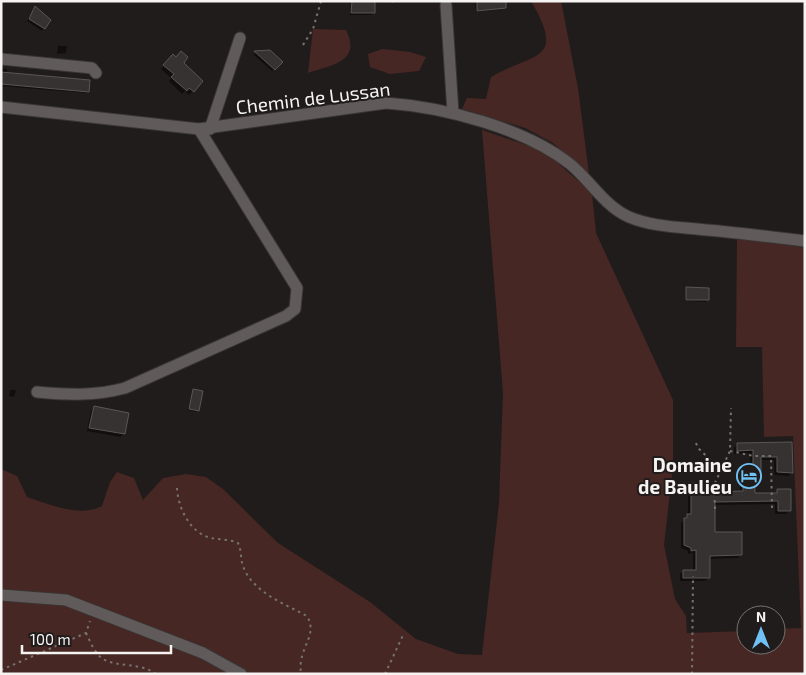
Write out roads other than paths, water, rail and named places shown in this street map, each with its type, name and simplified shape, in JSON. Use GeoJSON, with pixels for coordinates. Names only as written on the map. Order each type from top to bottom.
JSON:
{"type":"FeatureCollection","features":[{"type":"Feature","properties":{"kind":"street"},"geometry":{"type":"LineString","coordinates":[[446,5],[454,113]]}},
{"type":"Feature","properties":{"kind":"street"},"geometry":{"type":"LineString","coordinates":[[38,392],[75,396],[125,388],[286,316],[295,309],[297,288],[294,282],[205,129],[240,38]]}},
{"type":"Feature","properties":{"kind":"street"},"geometry":{"type":"LineString","coordinates":[[1,59],[92,68],[96,73]]}},
{"type":"Feature","properties":{"kind":"street","name":"Chemin de Lussan"},"geometry":{"type":"LineString","coordinates":[[1,107],[205,129],[386,103],[410,105],[454,113],[525,137],[550,149],[572,166],[611,205],[628,216],[656,225],[805,241]]}},
{"type":"Feature","properties":{"kind":"street"},"geometry":{"type":"LineString","coordinates":[[1,595],[66,600],[203,653],[241,674]]}},
{"type":"Feature","properties":{"kind":"place","name":"Domaine de Baulieu"},"geometry":{"type":"Point","coordinates":[749,476]}}]}
